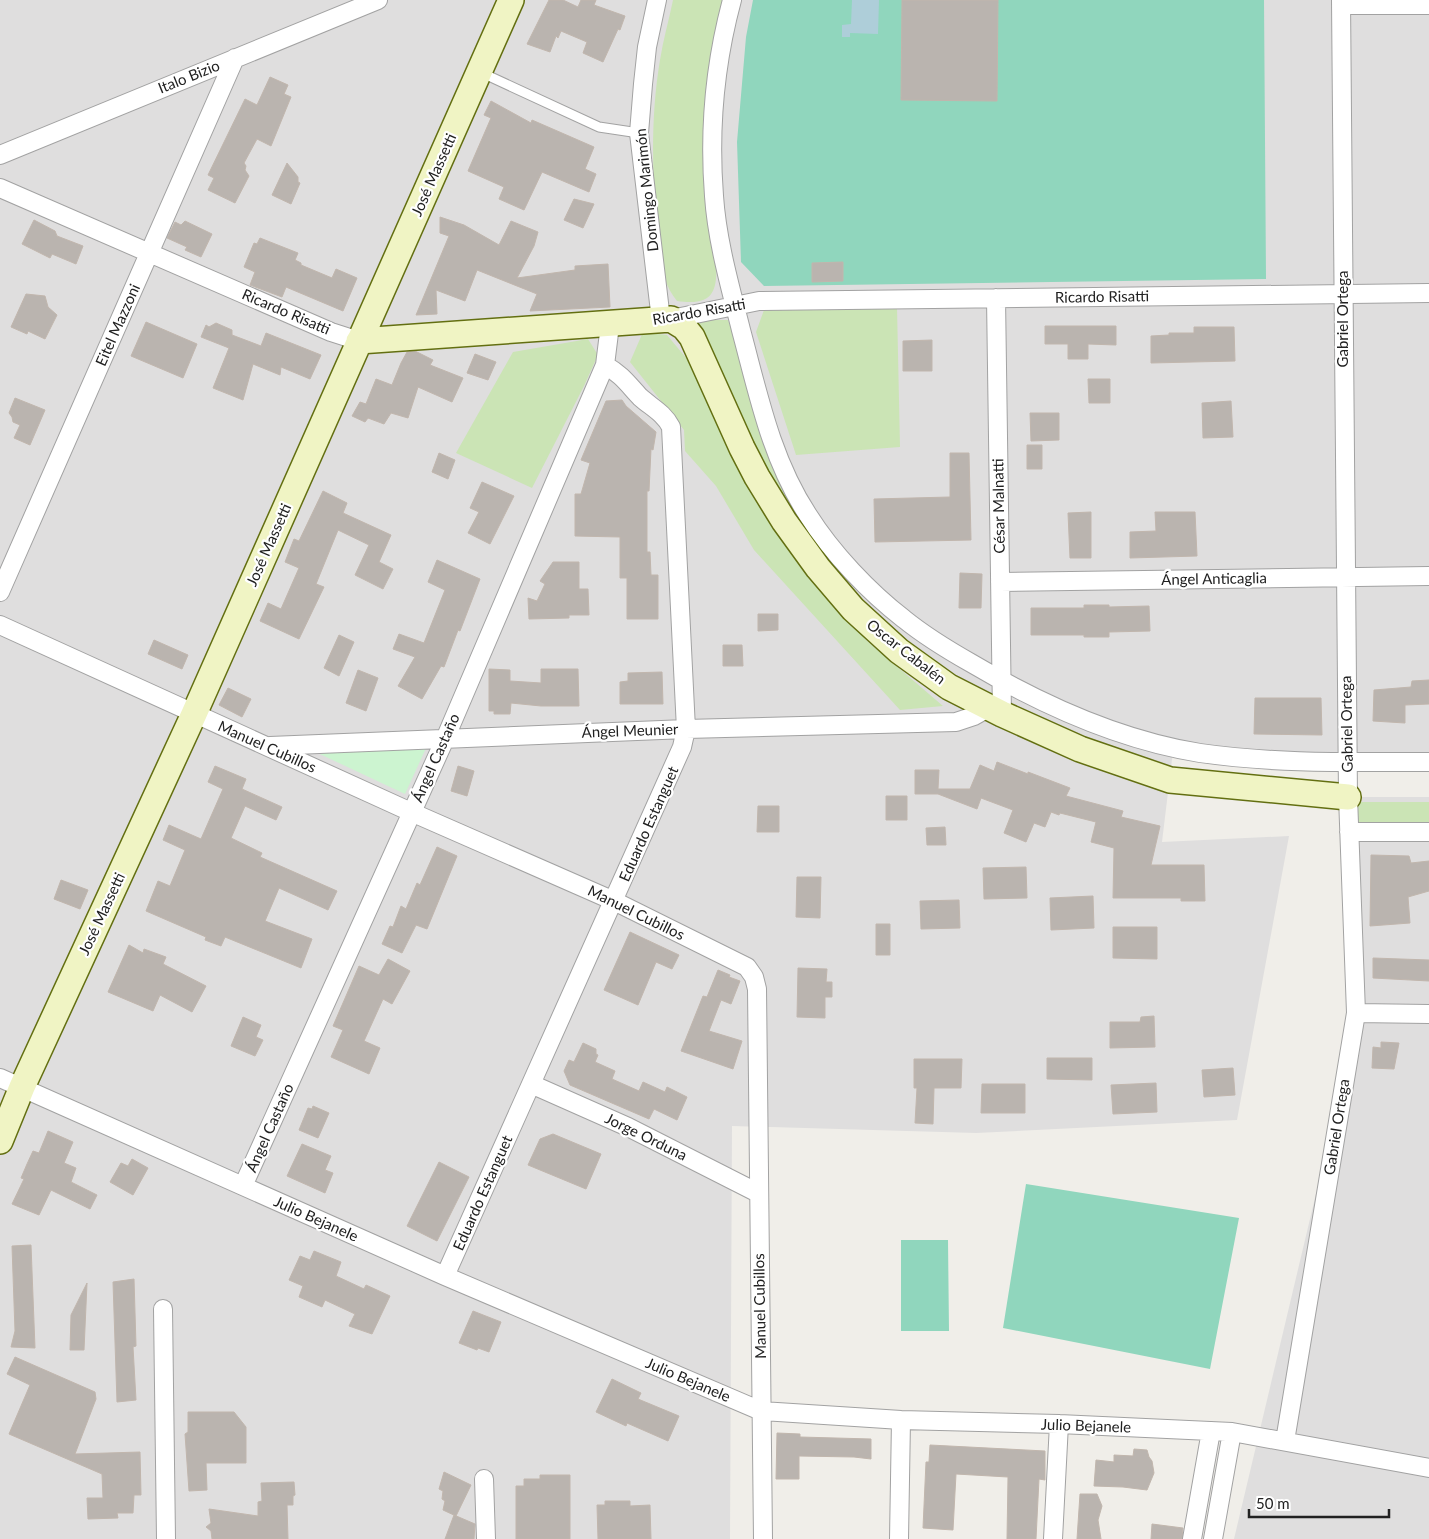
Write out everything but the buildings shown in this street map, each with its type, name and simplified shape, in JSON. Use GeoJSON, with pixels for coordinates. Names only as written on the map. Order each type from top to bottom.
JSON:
{"type":"FeatureCollection","features":[{"type":"Feature","properties":{"kind":"main road","name":"José Massetti"},"geometry":{"type":"LineString","coordinates":[[0,1141],[11,1082],[194,714],[511,0]]}},
{"type":"Feature","properties":{"kind":"main road","name":"Ricardo Risatti"},"geometry":{"type":"LineString","coordinates":[[359,341],[666,320]]}},
{"type":"Feature","properties":{"kind":"main road","name":"Oscar Cabalén"},"geometry":{"type":"LineString","coordinates":[[666,320],[684,327],[692,337],[757,477],[784,521],[818,568],[853,609],[899,651],[949,687],[1080,749],[1170,780],[1348,797]]}},
{"type":"Feature","properties":{"kind":"street","name":"Italo Bizio"},"geometry":{"type":"LineString","coordinates":[[0,156],[235,58],[351,5],[378,0]]}},
{"type":"Feature","properties":{"kind":"street","name":"Domingo Marimón"},"geometry":{"type":"LineString","coordinates":[[657,0],[645,66],[639,132],[666,320]]}},
{"type":"Feature","properties":{"kind":"street"},"geometry":{"type":"LineString","coordinates":[[732,0],[719,60],[714,111],[712,162],[714,198],[722,255],[760,404],[772,443],[807,514],[829,544],[864,583],[904,619],[951,651],[1002,681],[1053,706],[1097,724],[1159,745],[1238,758],[1348,762],[1429,762]]}},
{"type":"Feature","properties":{"kind":"street"},"geometry":{"type":"LineString","coordinates":[[1341,2],[1429,5]]}},
{"type":"Feature","properties":{"kind":"street","name":"Gabriel Ortega"},"geometry":{"type":"LineString","coordinates":[[1285,1442],[1356,1013],[1348,797],[1341,2]]}},
{"type":"Feature","properties":{"kind":"street","name":"Eitel Mazzoni"},"geometry":{"type":"LineString","coordinates":[[0,592],[235,58]]}},
{"type":"Feature","properties":{"kind":"street","name":"Ricardo Risatti"},"geometry":{"type":"LineString","coordinates":[[0,188],[331,332],[359,341]]}},
{"type":"Feature","properties":{"kind":"street","name":"Ricardo Risatti"},"geometry":{"type":"LineString","coordinates":[[666,320],[759,301],[1429,293]]}},
{"type":"Feature","properties":{"kind":"street","name":"César Malnatti"},"geometry":{"type":"LineString","coordinates":[[996,298],[1002,681],[996,710]]}},
{"type":"Feature","properties":{"kind":"street","name":"Ángel Castaño"},"geometry":{"type":"LineString","coordinates":[[244,1186],[445,739],[605,365],[610,325]]}},
{"type":"Feature","properties":{"kind":"street","name":"Eduardo Estanguet"},"geometry":{"type":"LineString","coordinates":[[445,1276],[682,747],[686,729],[671,427],[666,418],[640,397],[620,374],[605,365]]}},
{"type":"Feature","properties":{"kind":"street","name":"Ángel Anticaglia"},"geometry":{"type":"LineString","coordinates":[[1000,582],[1429,576]]}},
{"type":"Feature","properties":{"kind":"street","name":"Manuel Cubillos"},"geometry":{"type":"LineString","coordinates":[[0,625],[411,812],[614,901],[747,967],[754,977],[757,989],[763,1539]]}},
{"type":"Feature","properties":{"kind":"street","name":"Ángel Meunier"},"geometry":{"type":"LineString","coordinates":[[267,746],[686,729],[956,722],[996,710]]}},
{"type":"Feature","properties":{"kind":"street"},"geometry":{"type":"LineString","coordinates":[[1349,832],[1429,832]]}},
{"type":"Feature","properties":{"kind":"street"},"geometry":{"type":"LineString","coordinates":[[1356,1013],[1429,1014]]}},
{"type":"Feature","properties":{"kind":"street","name":"Julio Bejanele"},"geometry":{"type":"LineString","coordinates":[[11,1082],[445,1276],[761,1411],[901,1420],[1059,1424],[1232,1432],[1429,1468]]}},
{"type":"Feature","properties":{"kind":"street","name":"Jorge Orduna"},"geometry":{"type":"LineString","coordinates":[[532,1084],[628,1127],[758,1193]]}},
{"type":"Feature","properties":{"kind":"street"},"geometry":{"type":"LineString","coordinates":[[163,1309],[166,1539]]}},
{"type":"Feature","properties":{"kind":"street"},"geometry":{"type":"LineString","coordinates":[[899,1539],[901,1420]]}},
{"type":"Feature","properties":{"kind":"street"},"geometry":{"type":"LineString","coordinates":[[1053,1539],[1059,1424]]}},
{"type":"Feature","properties":{"kind":"street"},"geometry":{"type":"LineString","coordinates":[[1192,1539],[1211,1431]]}},
{"type":"Feature","properties":{"kind":"street"},"geometry":{"type":"LineString","coordinates":[[1213,1539],[1232,1432]]}},
{"type":"Feature","properties":{"kind":"street"},"geometry":{"type":"LineString","coordinates":[[484,1479],[486,1539]]}},
{"type":"Feature","properties":{"kind":"lane"},"geometry":{"type":"LineString","coordinates":[[480,72],[599,127],[639,132]]}},
{"type":"Feature","properties":{"kind":"shaded area"},"geometry":{"type":"Polygon","coordinates":[[[0,0],[1429,0],[1429,765],[1173,751],[1162,842],[1289,836],[1237,1120],[976,1133],[732,1126],[730,1539],[0,1539],[0,0]]]}},
{"type":"Feature","properties":{"kind":"shaded area"},"geometry":{"type":"Polygon","coordinates":[[[1348,797],[1429,797],[1429,1539],[1234,1539],[1352,1042],[1348,797]]]}},
{"type":"Feature","properties":{"kind":"green space"},"geometry":{"type":"Polygon","coordinates":[[[673,0],[726,0],[715,284],[713,292],[708,297],[701,301],[691,302],[677,301],[666,283],[660,263],[655,201],[653,140],[655,100],[661,52],[673,0]]]}},
{"type":"Feature","properties":{"kind":"green space"},"geometry":{"type":"Polygon","coordinates":[[[753,0],[1264,0],[1266,279],[764,286],[741,262],[737,142],[746,37],[753,0]]]}},
{"type":"Feature","properties":{"kind":"green space"},"geometry":{"type":"Polygon","coordinates":[[[897,307],[900,447],[796,455],[756,332],[764,310],[897,307]]]}},
{"type":"Feature","properties":{"kind":"green space"},"geometry":{"type":"Polygon","coordinates":[[[692,320],[728,320],[790,491],[870,591],[863,597],[813,540],[778,487],[762,460],[692,320]]]}},
{"type":"Feature","properties":{"kind":"green space"},"geometry":{"type":"Polygon","coordinates":[[[643,332],[667,335],[687,359],[866,640],[943,706],[900,710],[754,550],[716,486],[685,451],[684,430],[630,362],[643,332]]]}},
{"type":"Feature","properties":{"kind":"green space"},"geometry":{"type":"Polygon","coordinates":[[[588,339],[598,355],[532,488],[456,453],[513,352],[588,339]]]}},
{"type":"Feature","properties":{"kind":"green space"},"geometry":{"type":"Polygon","coordinates":[[[427,746],[405,794],[307,748],[427,746]]]}},
{"type":"Feature","properties":{"kind":"green space"},"geometry":{"type":"Polygon","coordinates":[[[1352,802],[1429,802],[1429,826],[1354,826],[1352,802]]]}},
{"type":"Feature","properties":{"kind":"green space"},"geometry":{"type":"Polygon","coordinates":[[[1026,1184],[1239,1218],[1210,1369],[1003,1328],[1026,1184]]]}},
{"type":"Feature","properties":{"kind":"green space"},"geometry":{"type":"Polygon","coordinates":[[[901,1240],[948,1240],[949,1331],[901,1331],[901,1240]]]}},
{"type":"Feature","properties":{"kind":"water"},"geometry":{"type":"Polygon","coordinates":[[[852,0],[879,0],[878,34],[850,33],[850,37],[842,37],[842,25],[851,24],[852,0]]]}}]}
